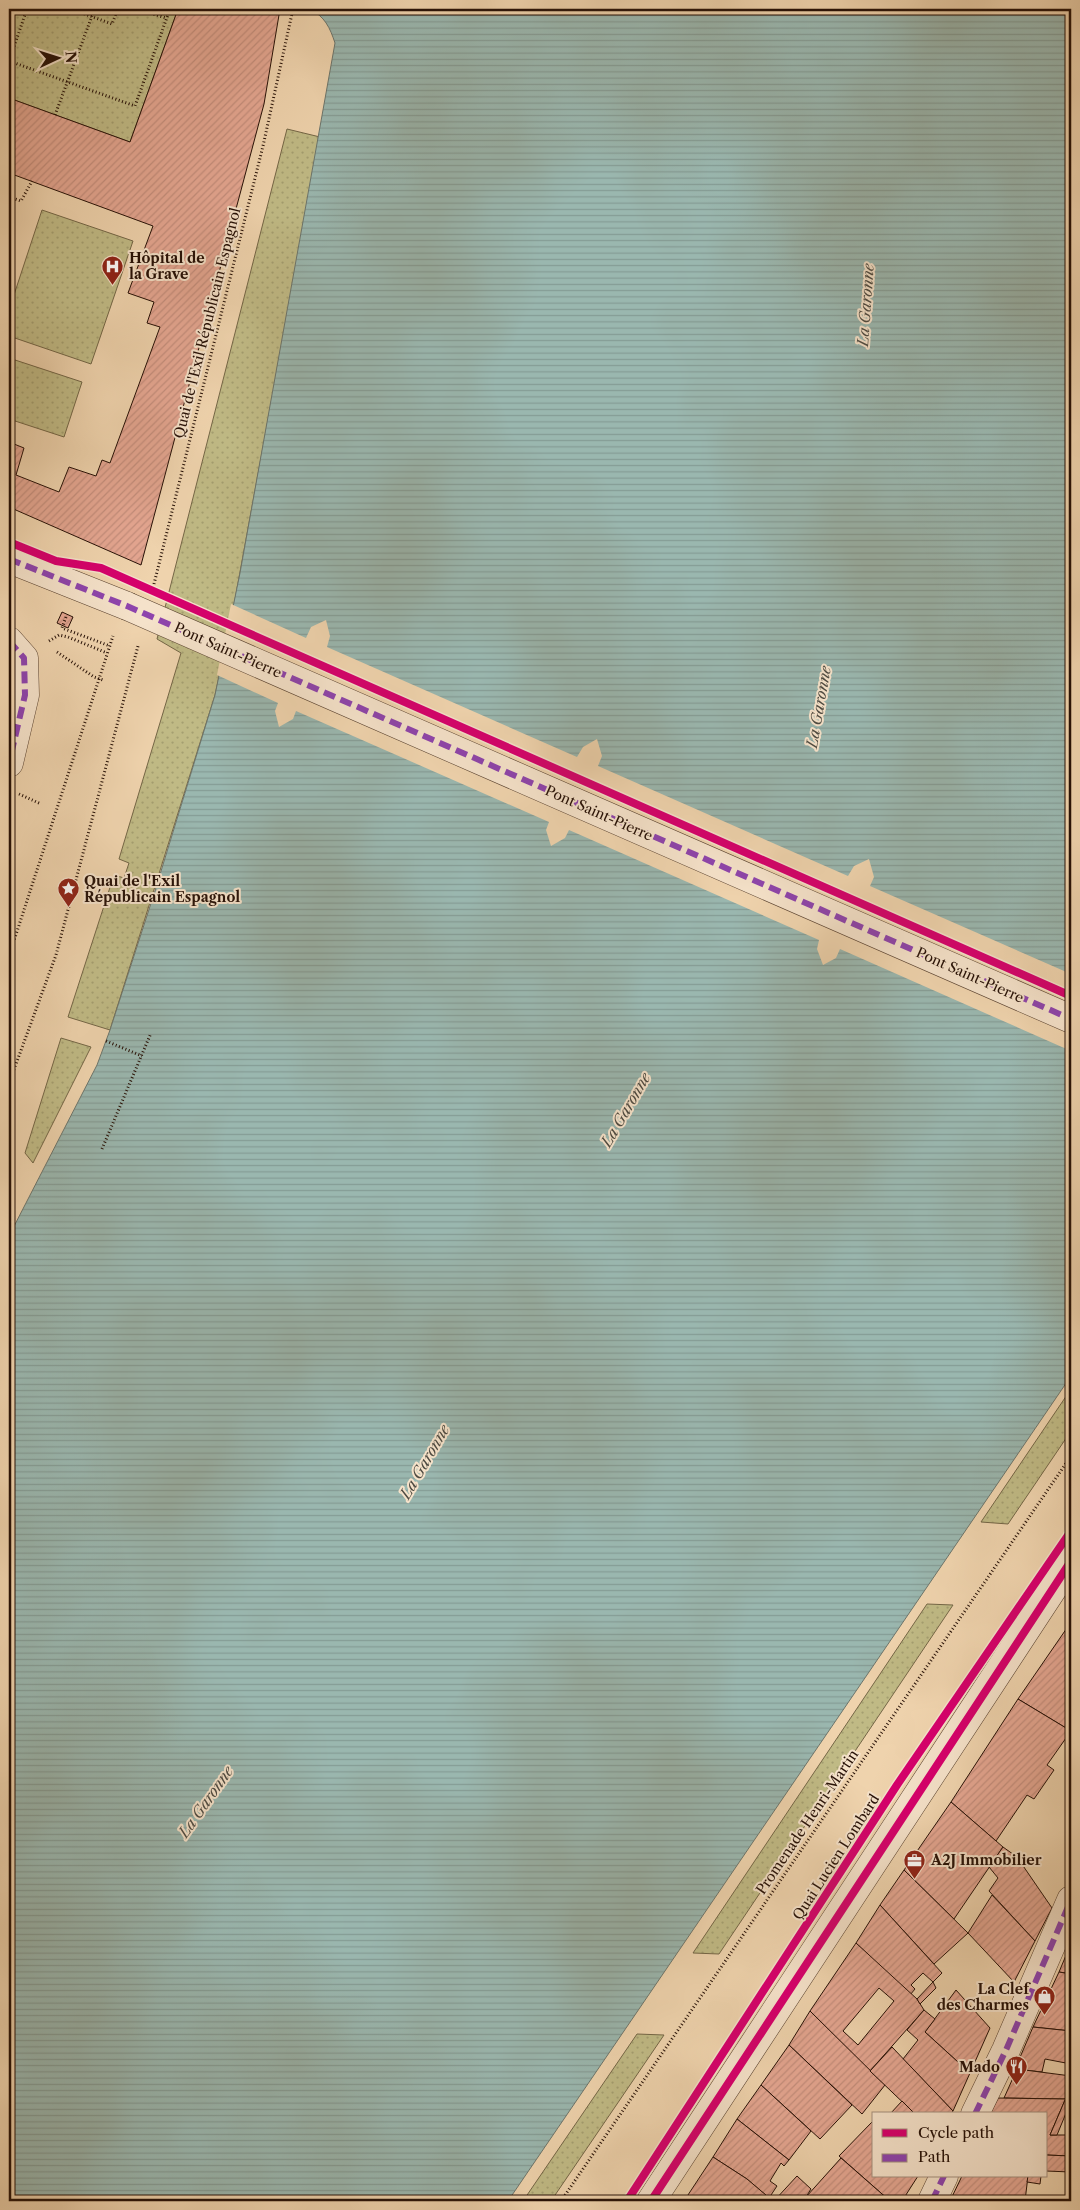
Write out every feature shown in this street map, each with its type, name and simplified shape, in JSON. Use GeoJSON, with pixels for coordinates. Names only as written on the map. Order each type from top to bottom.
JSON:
{"type":"FeatureCollection","features":[{"type":"Feature","properties":{"kind":"street","name":"Pont Saint-Pierre"},"geometry":{"type":"LineString","coordinates":[[9,559],[136,597],[1071,1019]]}},
{"type":"Feature","properties":{"kind":"street"},"geometry":{"type":"LineString","coordinates":[[9,763],[25,695],[16,650]]}},
{"type":"Feature","properties":{"kind":"street"},"geometry":{"type":"LineString","coordinates":[[651,2201],[1071,1561]]}},
{"type":"Feature","properties":{"kind":"street"},"geometry":{"type":"LineString","coordinates":[[976,2112],[1006,2050],[1071,1900]]}},
{"type":"Feature","properties":{"kind":"street"},"geometry":{"type":"LineString","coordinates":[[932,2201],[943,2178]]}},
{"type":"Feature","properties":{"kind":"path"},"geometry":{"type":"LineString","coordinates":[[27,9],[9,61],[135,106],[170,9]]}},
{"type":"Feature","properties":{"kind":"path"},"geometry":{"type":"LineString","coordinates":[[72,9],[112,24],[118,9]]}},
{"type":"Feature","properties":{"kind":"path"},"geometry":{"type":"LineString","coordinates":[[137,9],[166,18]]}},
{"type":"Feature","properties":{"kind":"path"},"geometry":{"type":"LineString","coordinates":[[55,115],[92,16]]}},
{"type":"Feature","properties":{"kind":"path"},"geometry":{"type":"LineString","coordinates":[[9,197],[21,202],[32,182]]}},
{"type":"Feature","properties":{"kind":"path"},"geometry":{"type":"LineString","coordinates":[[136,597],[152,593]]}},
{"type":"Feature","properties":{"kind":"path"},"geometry":{"type":"LineString","coordinates":[[59,636],[65,621],[62,628],[110,646]]}},
{"type":"Feature","properties":{"kind":"path"},"geometry":{"type":"LineString","coordinates":[[9,956],[113,636]]}},
{"type":"Feature","properties":{"kind":"path"},"geometry":{"type":"LineString","coordinates":[[68,637],[107,653]]}},
{"type":"Feature","properties":{"kind":"path"},"geometry":{"type":"LineString","coordinates":[[9,1083],[56,955],[139,641]]}},
{"type":"Feature","properties":{"kind":"path"},"geometry":{"type":"LineString","coordinates":[[50,648],[94,677],[103,680]]}},
{"type":"Feature","properties":{"kind":"path"},"geometry":{"type":"LineString","coordinates":[[11,791],[41,804]]}},
{"type":"Feature","properties":{"kind":"path"},"geometry":{"type":"LineString","coordinates":[[102,1150],[151,1033]]}},
{"type":"Feature","properties":{"kind":"path"},"geometry":{"type":"LineString","coordinates":[[106,1041],[142,1056]]}},
{"type":"Feature","properties":{"kind":"shaded area"},"geometry":{"type":"Polygon","coordinates":[[[16,9],[178,9],[130,142],[9,98],[9,30],[16,9]]]}},
{"type":"Feature","properties":{"kind":"shaded area"},"geometry":{"type":"Polygon","coordinates":[[[287,129],[320,137],[231,621],[215,695],[110,1030],[68,1017],[114,875],[124,878],[129,863],[119,859],[181,653],[157,639],[287,129]]]}},
{"type":"Feature","properties":{"kind":"shaded area"},"geometry":{"type":"Polygon","coordinates":[[[42,210],[133,241],[91,364],[9,336],[9,310],[42,210]]]}},
{"type":"Feature","properties":{"kind":"shaded area"},"geometry":{"type":"Polygon","coordinates":[[[9,358],[82,382],[64,437],[9,419],[9,358]]]}},
{"type":"Feature","properties":{"kind":"shaded area"},"geometry":{"type":"Polygon","coordinates":[[[61,1038],[91,1047],[33,1163],[25,1153],[61,1038]]]}},
{"type":"Feature","properties":{"kind":"shaded area"},"geometry":{"type":"Polygon","coordinates":[[[1071,1389],[1071,1431],[1008,1524],[981,1522],[1071,1389]]]}},
{"type":"Feature","properties":{"kind":"shaded area"},"geometry":{"type":"Polygon","coordinates":[[[927,1604],[953,1605],[719,1954],[693,1953],[927,1604]]]}},
{"type":"Feature","properties":{"kind":"shaded area"},"geometry":{"type":"Polygon","coordinates":[[[637,2034],[664,2035],[551,2201],[523,2201],[637,2034]]]}},
{"type":"Feature","properties":{"kind":"water","name":"La Garonne"},"geometry":{"type":"Polygon","coordinates":[[[309,9],[1071,9],[1071,1376],[508,2201],[9,2201],[9,1236],[97,1065],[154,894],[215,695],[240,573],[335,43],[326,23],[319,15],[309,9]]]}},
{"type":"Feature","properties":{"kind":"pier"},"geometry":{"type":"Polygon","coordinates":[[[231,604],[306,638],[311,627],[326,620],[330,636],[327,647],[577,757],[583,747],[597,739],[602,756],[598,766],[848,876],[854,866],[869,859],[874,877],[870,886],[1071,974],[1071,1051],[840,949],[836,958],[823,965],[817,949],[819,940],[569,830],[565,838],[551,846],[546,830],[549,822],[296,711],[293,719],[279,727],[275,711],[278,703],[217,675],[231,604]]]}},
{"type":"Feature","properties":{"kind":"building"},"geometry":{"type":"Polygon","coordinates":[[[9,9],[16,9],[9,30],[9,9]]]}},
{"type":"Feature","properties":{"kind":"building"},"geometry":{"type":"Polygon","coordinates":[[[178,9],[280,9],[264,104],[141,565],[9,507],[9,442],[24,448],[16,475],[59,492],[69,467],[96,476],[102,460],[110,463],[160,327],[147,323],[154,302],[128,293],[153,226],[9,173],[9,98],[130,142],[178,9]]]}},
{"type":"Feature","properties":{"kind":"building"},"geometry":{"type":"Polygon","coordinates":[[[62,612],[73,617],[68,628],[57,623],[62,612]]]}},
{"type":"Feature","properties":{"kind":"building"},"geometry":{"type":"Polygon","coordinates":[[[1069,1625],[1071,1626],[1071,1731],[1018,1699],[1069,1625]]]}},
{"type":"Feature","properties":{"kind":"building"},"geometry":{"type":"Polygon","coordinates":[[[1018,1699],[1071,1731],[1047,1765],[1054,1770],[1034,1799],[1027,1795],[996,1841],[951,1802],[1018,1699]]]}},
{"type":"Feature","properties":{"kind":"building"},"geometry":{"type":"Polygon","coordinates":[[[951,1802],[1003,1847],[954,1919],[904,1870],[951,1802]]]}},
{"type":"Feature","properties":{"kind":"building"},"geometry":{"type":"Polygon","coordinates":[[[1003,1847],[1017,1857],[1052,1908],[1035,1941],[989,1891],[998,1878],[989,1867],[1003,1847]]]}},
{"type":"Feature","properties":{"kind":"building"},"geometry":{"type":"Polygon","coordinates":[[[904,1870],[968,1933],[934,1964],[880,1905],[904,1870]]]}},
{"type":"Feature","properties":{"kind":"building"},"geometry":{"type":"Polygon","coordinates":[[[992,1895],[1035,1941],[1014,1982],[968,1933],[992,1895]]]}},
{"type":"Feature","properties":{"kind":"building"},"geometry":{"type":"Polygon","coordinates":[[[880,1905],[942,1973],[933,1982],[923,1973],[911,1985],[915,1989],[910,1995],[856,1943],[880,1905]]]}},
{"type":"Feature","properties":{"kind":"building"},"geometry":{"type":"Polygon","coordinates":[[[856,1943],[917,1999],[924,2010],[870,2071],[810,2011],[856,1943]],[[879,1988],[843,2031],[858,2045],[894,2001],[879,1988]]]}},
{"type":"Feature","properties":{"kind":"building"},"geometry":{"type":"Polygon","coordinates":[[[1067,1953],[1071,1953],[1071,1974],[1059,1972],[1067,1953]]]}},
{"type":"Feature","properties":{"kind":"building"},"geometry":{"type":"Polygon","coordinates":[[[1059,1972],[1071,1974],[1071,2031],[1033,2027],[1059,1972]]]}},
{"type":"Feature","properties":{"kind":"building"},"geometry":{"type":"Polygon","coordinates":[[[933,1982],[936,1988],[920,2004],[917,1999],[933,1982]]]}},
{"type":"Feature","properties":{"kind":"building"},"geometry":{"type":"Polygon","coordinates":[[[956,1990],[990,2028],[970,2073],[925,2032],[956,1990]]]}},
{"type":"Feature","properties":{"kind":"building"},"geometry":{"type":"Polygon","coordinates":[[[924,2010],[935,2019],[925,2032],[970,2073],[953,2111],[903,2059],[918,2040],[907,2030],[924,2010]]]}},
{"type":"Feature","properties":{"kind":"building"},"geometry":{"type":"Polygon","coordinates":[[[810,2011],[885,2085],[862,2114],[789,2045],[810,2011]]]}},
{"type":"Feature","properties":{"kind":"building"},"geometry":{"type":"Polygon","coordinates":[[[1033,2027],[1071,2031],[1071,2064],[1045,2059],[1042,2072],[1015,2069],[1033,2027]]]}},
{"type":"Feature","properties":{"kind":"building"},"geometry":{"type":"Polygon","coordinates":[[[789,2045],[852,2105],[820,2139],[761,2085],[789,2045]]]}},
{"type":"Feature","properties":{"kind":"building"},"geometry":{"type":"Polygon","coordinates":[[[892,2047],[953,2111],[913,2112],[870,2071],[892,2047]]]}},
{"type":"Feature","properties":{"kind":"building"},"geometry":{"type":"Polygon","coordinates":[[[1017,2069],[1071,2076],[1071,2086],[1065,2099],[1004,2098],[1017,2069]]]}},
{"type":"Feature","properties":{"kind":"building"},"geometry":{"type":"Polygon","coordinates":[[[761,2085],[811,2131],[789,2160],[737,2119],[761,2085]]]}},
{"type":"Feature","properties":{"kind":"building"},"geometry":{"type":"Polygon","coordinates":[[[1071,2086],[1071,2101],[1065,2100],[1050,2135],[1071,2135],[1071,2156],[1048,2155],[1048,2112],[991,2112],[998,2098],[1065,2099],[1071,2086]]]}},
{"type":"Feature","properties":{"kind":"building"},"geometry":{"type":"Polygon","coordinates":[[[1065,2100],[1071,2101],[1057,2135],[1050,2135],[1065,2100]]]}},
{"type":"Feature","properties":{"kind":"building"},"geometry":{"type":"Polygon","coordinates":[[[902,2101],[913,2112],[892,2112],[902,2101]]]}},
{"type":"Feature","properties":{"kind":"building"},"geometry":{"type":"Polygon","coordinates":[[[737,2119],[789,2160],[784,2166],[781,2163],[770,2181],[777,2186],[769,2198],[747,2179],[713,2157],[737,2119]]]}},
{"type":"Feature","properties":{"kind":"building"},"geometry":{"type":"Polygon","coordinates":[[[872,2122],[872,2178],[917,2178],[902,2201],[890,2201],[839,2156],[872,2122]]]}},
{"type":"Feature","properties":{"kind":"building"},"geometry":{"type":"Polygon","coordinates":[[[1048,2155],[1071,2156],[1071,2172],[1048,2171],[1048,2155]]]}},
{"type":"Feature","properties":{"kind":"building"},"geometry":{"type":"Polygon","coordinates":[[[713,2157],[747,2179],[773,2201],[684,2201],[713,2157]]]}},
{"type":"Feature","properties":{"kind":"building"},"geometry":{"type":"Polygon","coordinates":[[[841,2158],[890,2201],[811,2201],[806,2197],[841,2158]]]}},
{"type":"Feature","properties":{"kind":"building"},"geometry":{"type":"Polygon","coordinates":[[[797,2176],[811,2189],[806,2197],[811,2201],[774,2201],[797,2176]]]}},
{"type":"Feature","properties":{"kind":"building"},"geometry":{"type":"Polygon","coordinates":[[[961,2178],[1028,2178],[1025,2201],[950,2201],[961,2178]]]}},
{"type":"Feature","properties":{"kind":"building"},"geometry":{"type":"Polygon","coordinates":[[[1028,2178],[1041,2178],[1040,2184],[1027,2182],[1028,2178]]]}},
{"type":"Feature","properties":{"kind":"marked path"},"geometry":{"type":"LineString","coordinates":[[9,559],[127,606],[1071,1019]]}},
{"type":"Feature","properties":{"kind":"marked path"},"geometry":{"type":"LineString","coordinates":[[9,641],[24,658],[25,695],[9,763]]}},
{"type":"Feature","properties":{"kind":"marked path"},"geometry":{"type":"LineString","coordinates":[[976,2112],[1006,2050],[1071,1900]]}},
{"type":"Feature","properties":{"kind":"marked path"},"geometry":{"type":"LineString","coordinates":[[932,2201],[943,2178]]}},
{"type":"Feature","properties":{"kind":"cycle path"},"geometry":{"type":"LineString","coordinates":[[9,542],[56,561],[101,568],[1071,996]]}},
{"type":"Feature","properties":{"kind":"cycle path","name":"Quai Lucien Lombard"},"geometry":{"type":"LineString","coordinates":[[627,2201],[897,1785],[1071,1531]]}},
{"type":"Feature","properties":{"kind":"cycle path"},"geometry":{"type":"LineString","coordinates":[[651,2201],[1071,1561]]}},
{"type":"Feature","properties":{"kind":"place","name":"Hôpital de la Grave"},"geometry":{"type":"Point","coordinates":[113,285]}},
{"type":"Feature","properties":{"kind":"place","name":"Quai de l'Exil Républicain Espagnol"},"geometry":{"type":"Point","coordinates":[68,908]}},
{"type":"Feature","properties":{"kind":"place","name":"A2J Immobilier"},"geometry":{"type":"Point","coordinates":[915,1879]}},
{"type":"Feature","properties":{"kind":"place","name":"La Clef des Charmes"},"geometry":{"type":"Point","coordinates":[1045,2016]}},
{"type":"Feature","properties":{"kind":"place","name":"Mado"},"geometry":{"type":"Point","coordinates":[1016,2086]}}]}
